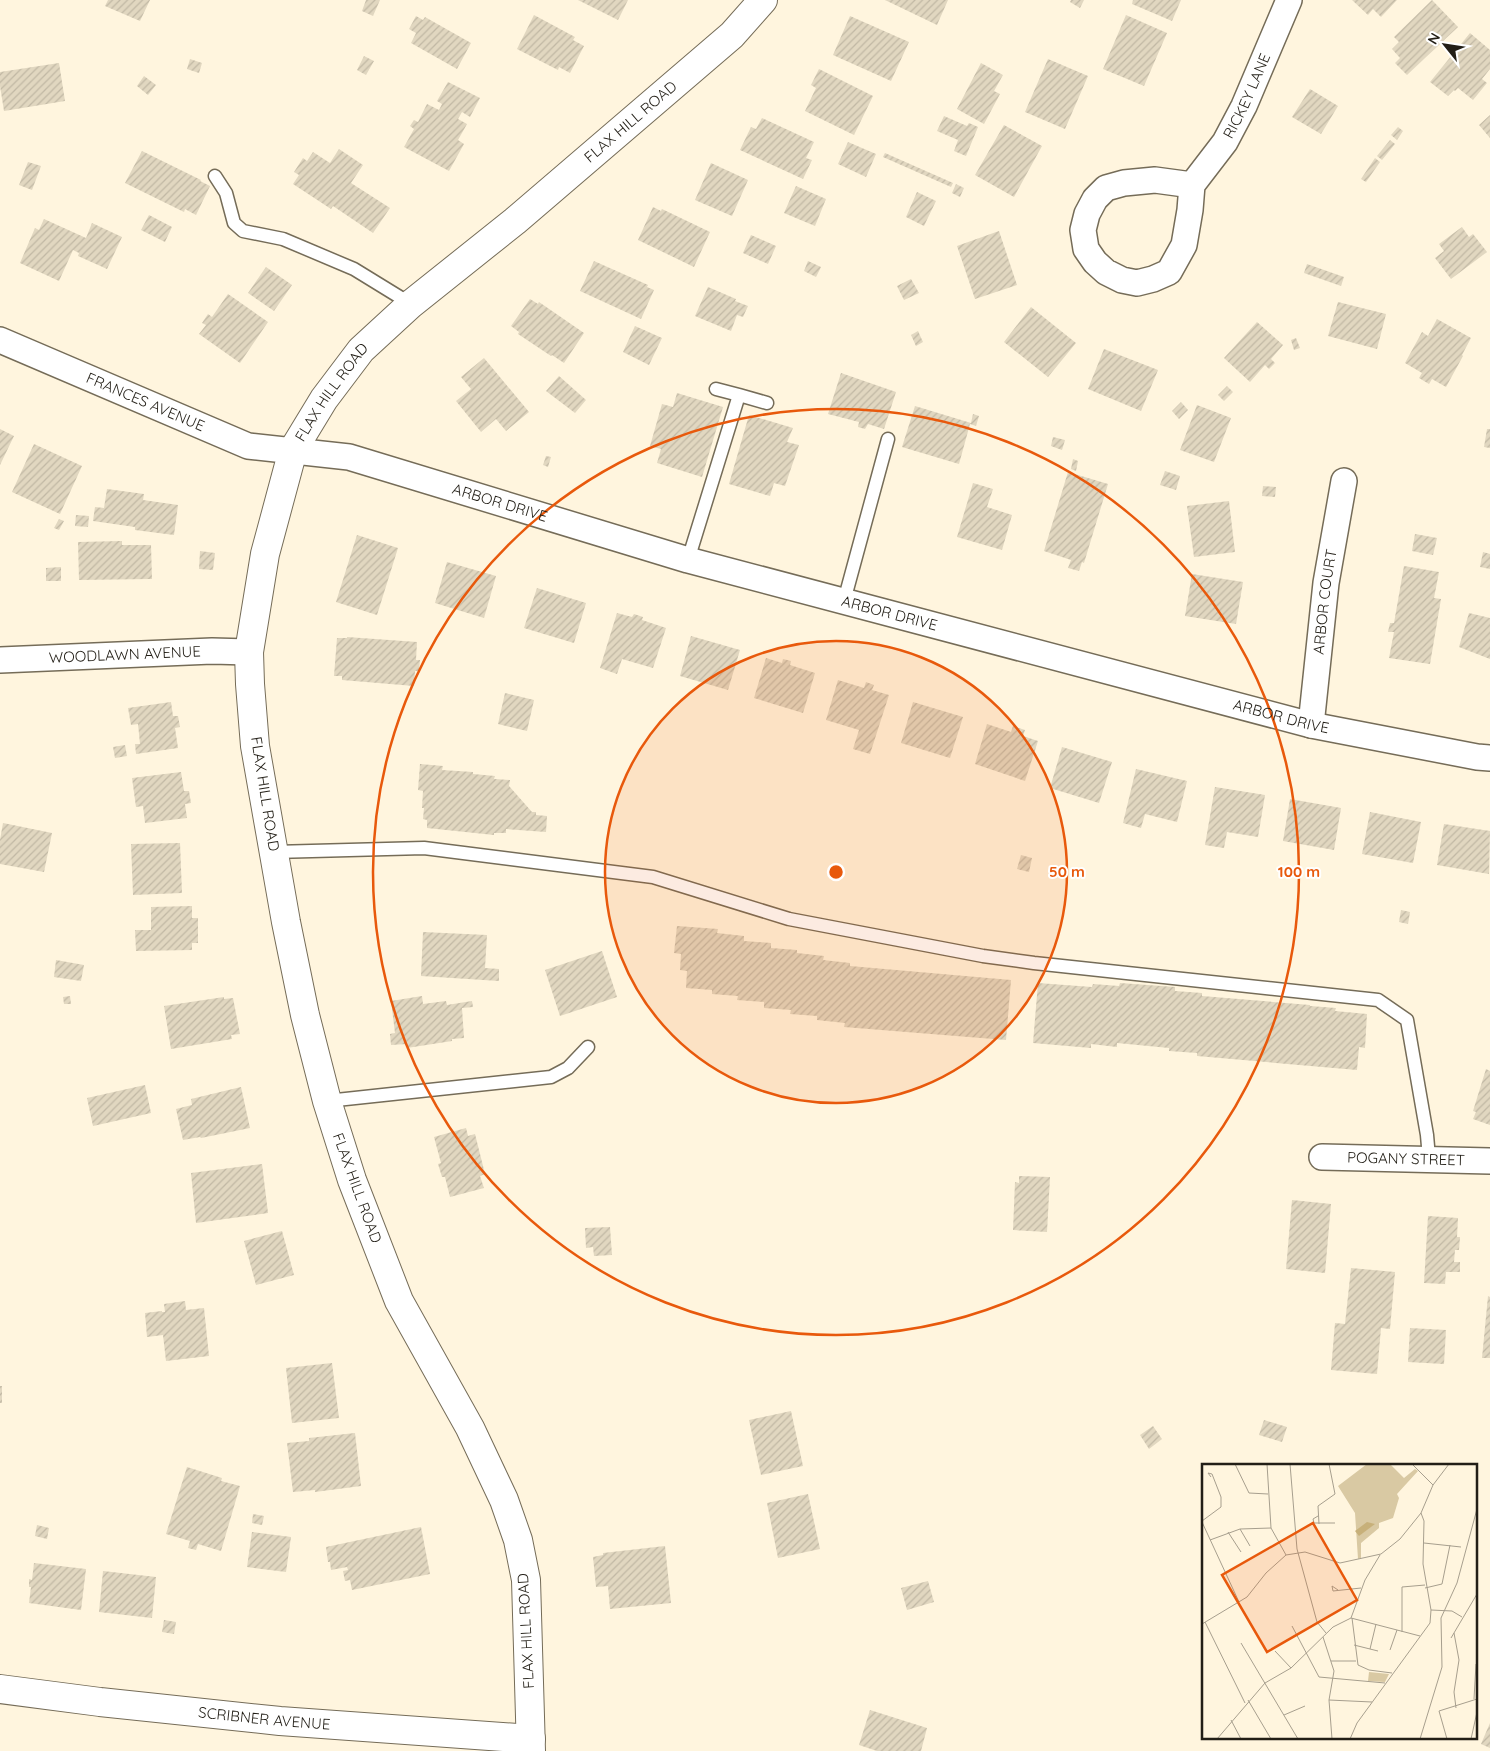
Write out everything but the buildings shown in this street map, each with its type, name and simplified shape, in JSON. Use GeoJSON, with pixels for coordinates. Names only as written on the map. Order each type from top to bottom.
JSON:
{"type":"FeatureCollection","features":[{"type":"Feature","properties":{"kind":"main road","name":"FLAX HILL ROAD"},"geometry":{"type":"LineString","coordinates":[[531,1745],[526,1580],[518,1540],[504,1500],[470,1428],[399,1301],[352,1180],[327,1101],[305,1015],[286,922],[255,746],[249,652],[265,554],[293,450],[324,399],[361,350],[411,304],[515,221],[725,41],[763,0]]}},
{"type":"Feature","properties":{"kind":"main road","name":"SCRIBNER AVENUE"},"geometry":{"type":"LineString","coordinates":[[0,1689],[100,1702],[280,1721],[531,1745]]}},
{"type":"Feature","properties":{"kind":"street","name":"RICKEY LANE"},"geometry":{"type":"LineString","coordinates":[[1192,185],[1225,142],[1244,106],[1289,0]]}},
{"type":"Feature","properties":{"kind":"street"},"geometry":{"type":"LineString","coordinates":[[1155,180],[1192,185],[1184,245],[1169,272],[1137,283],[1122,280],[1106,272],[1095,262],[1086,248],[1083,230],[1087,214],[1095,199],[1106,188],[1124,183],[1155,180]]}},
{"type":"Feature","properties":{"kind":"street","name":"FRANCES AVENUE"},"geometry":{"type":"LineString","coordinates":[[0,340],[248,446],[293,450]]}},
{"type":"Feature","properties":{"kind":"street","name":"ARBOR DRIVE"},"geometry":{"type":"LineString","coordinates":[[293,450],[349,457],[688,560],[1311,725],[1490,758]]}},
{"type":"Feature","properties":{"kind":"street","name":"ARBOR COURT"},"geometry":{"type":"LineString","coordinates":[[1311,725],[1326,583],[1344,480]]}},
{"type":"Feature","properties":{"kind":"street","name":"WOODLAWN AVENUE"},"geometry":{"type":"LineString","coordinates":[[0,660],[212,651],[249,652]]}},
{"type":"Feature","properties":{"kind":"street","name":"POGANY STREET"},"geometry":{"type":"LineString","coordinates":[[1322,1157],[1429,1158],[1490,1161]]}},
{"type":"Feature","properties":{"kind":"lane"},"geometry":{"type":"LineString","coordinates":[[215,176],[226,193],[234,223],[243,231],[283,239],[354,269],[411,304]]}},
{"type":"Feature","properties":{"kind":"lane"},"geometry":{"type":"LineString","coordinates":[[716,389],[767,403]]}},
{"type":"Feature","properties":{"kind":"lane"},"geometry":{"type":"LineString","coordinates":[[688,560],[739,395]]}},
{"type":"Feature","properties":{"kind":"lane"},"geometry":{"type":"LineString","coordinates":[[844,601],[888,439]]}},
{"type":"Feature","properties":{"kind":"lane"},"geometry":{"type":"LineString","coordinates":[[274,852],[424,848],[653,877],[789,919],[983,956],[1378,1000],[1407,1020],[1427,1135],[1429,1158]]}},
{"type":"Feature","properties":{"kind":"lane"},"geometry":{"type":"LineString","coordinates":[[327,1101],[551,1076],[568,1068],[588,1047]]}}]}
